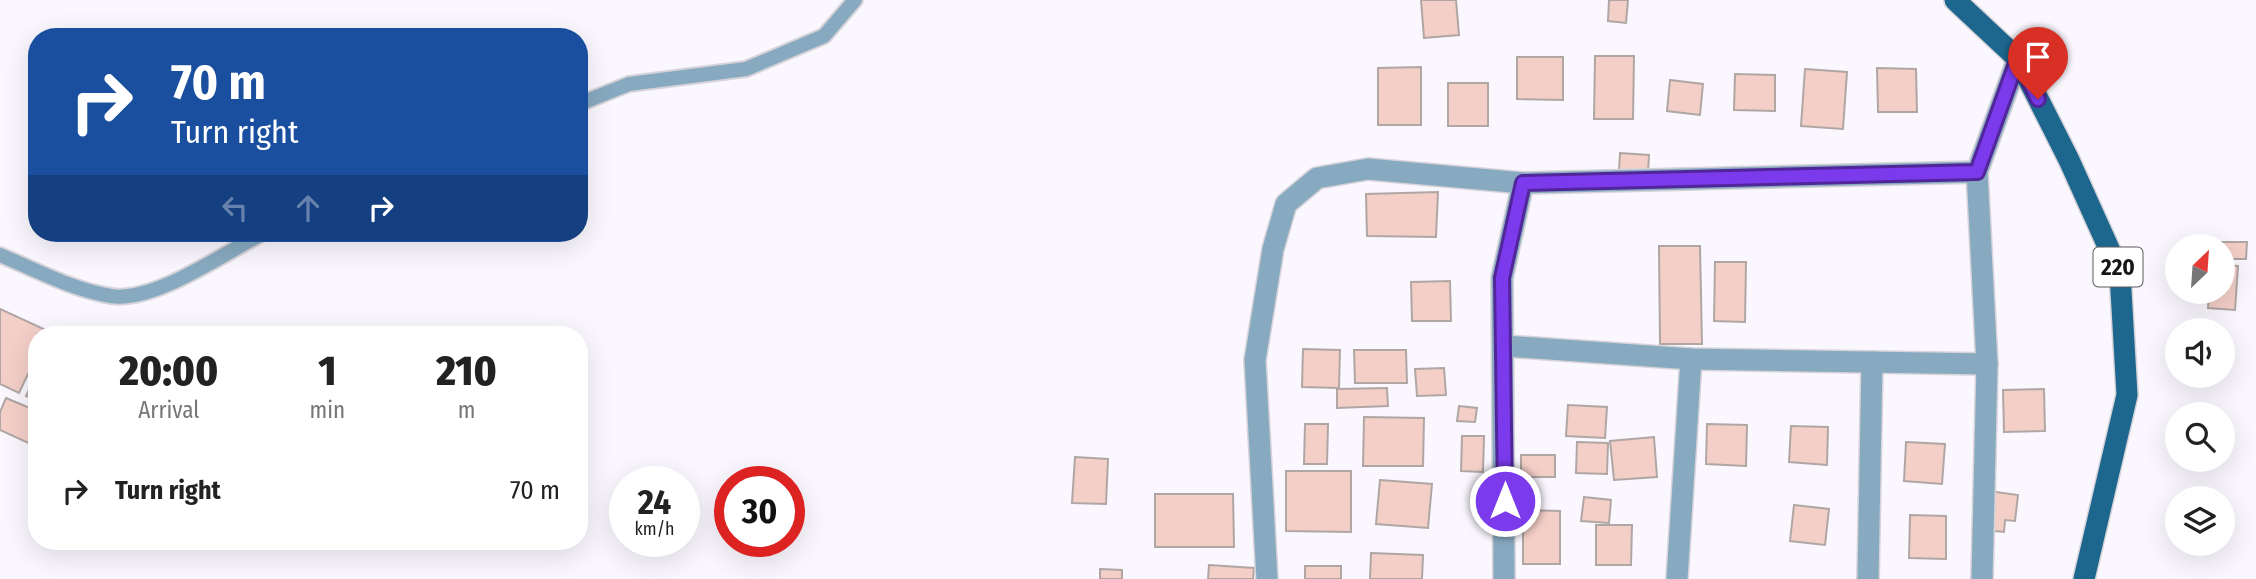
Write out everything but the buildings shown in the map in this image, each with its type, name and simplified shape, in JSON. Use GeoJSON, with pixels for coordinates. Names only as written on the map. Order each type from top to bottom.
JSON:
{"type":"FeatureCollection","features":[{"type":"Feature","properties":{"kind":"main road","name":"220"},"geometry":{"type":"LineString","coordinates":[[1955,0],[2018,58],[2069,160],[2120,273],[2127,395],[2084,579]]}},
{"type":"Feature","properties":{"kind":"street"},"geometry":{"type":"LineString","coordinates":[[1982,579],[1987,364],[1977,172],[2018,58]]}},
{"type":"Feature","properties":{"kind":"street"},"geometry":{"type":"LineString","coordinates":[[1267,579],[1255,360],[1273,249],[1286,204],[1317,178],[1368,169],[1523,183],[1977,172]]}},
{"type":"Feature","properties":{"kind":"street"},"geometry":{"type":"LineString","coordinates":[[1504,579],[1505,346],[1502,278],[1523,183]]}},
{"type":"Feature","properties":{"kind":"street"},"geometry":{"type":"LineString","coordinates":[[1505,346],[1691,359],[1987,364]]}},
{"type":"Feature","properties":{"kind":"street"},"geometry":{"type":"LineString","coordinates":[[1677,579],[1691,359]]}},
{"type":"Feature","properties":{"kind":"street"},"geometry":{"type":"LineString","coordinates":[[1868,579],[1872,362]]}},
{"type":"Feature","properties":{"kind":"lane"},"geometry":{"type":"LineString","coordinates":[[588,100],[629,84],[746,69],[824,36],[855,0]]}},
{"type":"Feature","properties":{"kind":"lane"},"geometry":{"type":"LineString","coordinates":[[0,255],[86,290],[113,296],[132,296],[167,283],[247,242]]}},
{"type":"Feature","properties":{"kind":"route"},"geometry":{"type":"LineString","coordinates":[[1505,501],[1502,278],[1523,183],[1977,172],[2018,58],[2038,99]]}}]}
